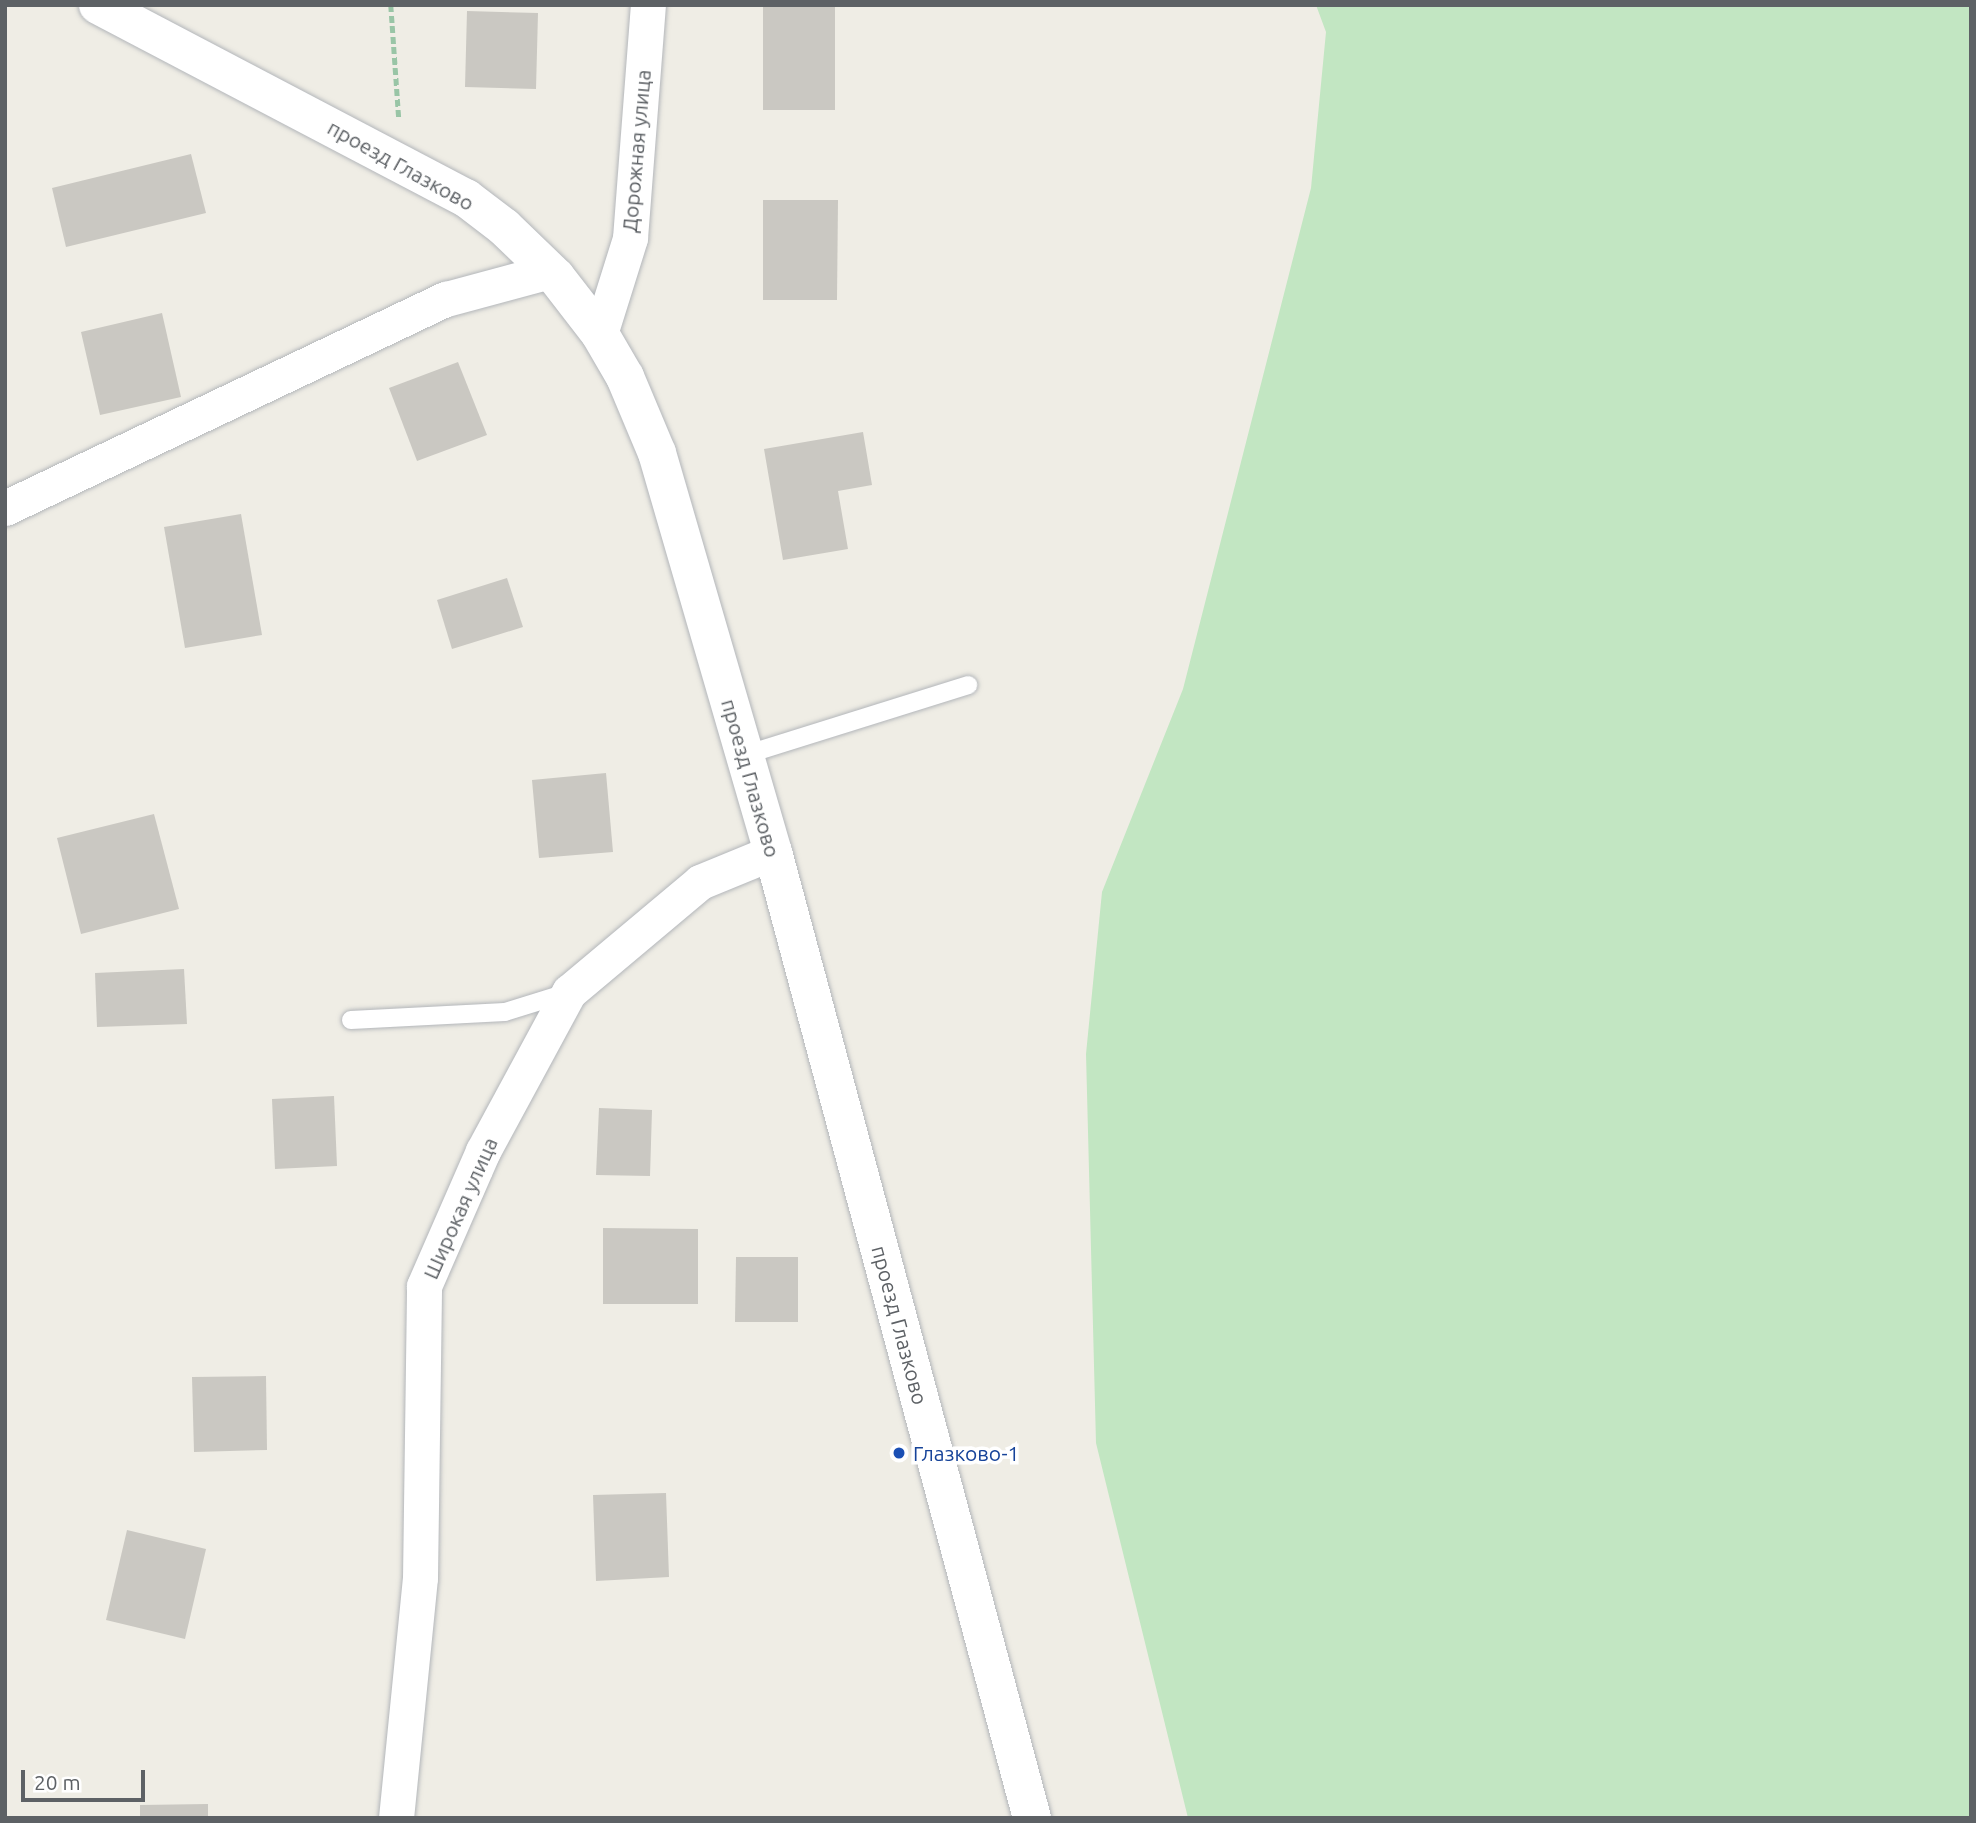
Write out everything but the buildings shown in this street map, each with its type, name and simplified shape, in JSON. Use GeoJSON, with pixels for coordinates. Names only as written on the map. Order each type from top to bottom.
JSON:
{"type":"FeatureCollection","features":[{"type":"Feature","properties":{"kind":"main road","name":"проезд Глазково"},"geometry":{"type":"LineString","coordinates":[[98,5],[402,162],[485,213],[550,271],[600,334],[629,384],[651,437],[773,852],[1032,1818]]}},
{"type":"Feature","properties":{"kind":"street","name":"Дорожная улица"},"geometry":{"type":"LineString","coordinates":[[600,334],[631,238],[648,5]]}},
{"type":"Feature","properties":{"kind":"street"},"geometry":{"type":"LineString","coordinates":[[5,508],[446,299],[550,271]]}},
{"type":"Feature","properties":{"kind":"street","name":"Широкая улица"},"geometry":{"type":"LineString","coordinates":[[396,1818],[420,1578],[424,1286],[483,1151],[569,992],[700,882],[773,852]]}},
{"type":"Feature","properties":{"kind":"lane"},"geometry":{"type":"LineString","coordinates":[[745,755],[968,685]]}},
{"type":"Feature","properties":{"kind":"lane"},"geometry":{"type":"LineString","coordinates":[[351,1020],[505,1012],[569,992]]}},
{"type":"Feature","properties":{"kind":"path"},"geometry":{"type":"LineString","coordinates":[[391,5],[402,162]]}},
{"type":"Feature","properties":{"kind":"green space"},"geometry":{"type":"Polygon","coordinates":[[[1316,5],[1971,5],[1971,1818],[1188,1818],[1096,1443],[1086,1054],[1102,892],[1183,689],[1311,188],[1326,32],[1316,5]]]}},
{"type":"Feature","properties":{"kind":"place","name":"Глазково-1"},"geometry":{"type":"Point","coordinates":[899,1453]}}]}
